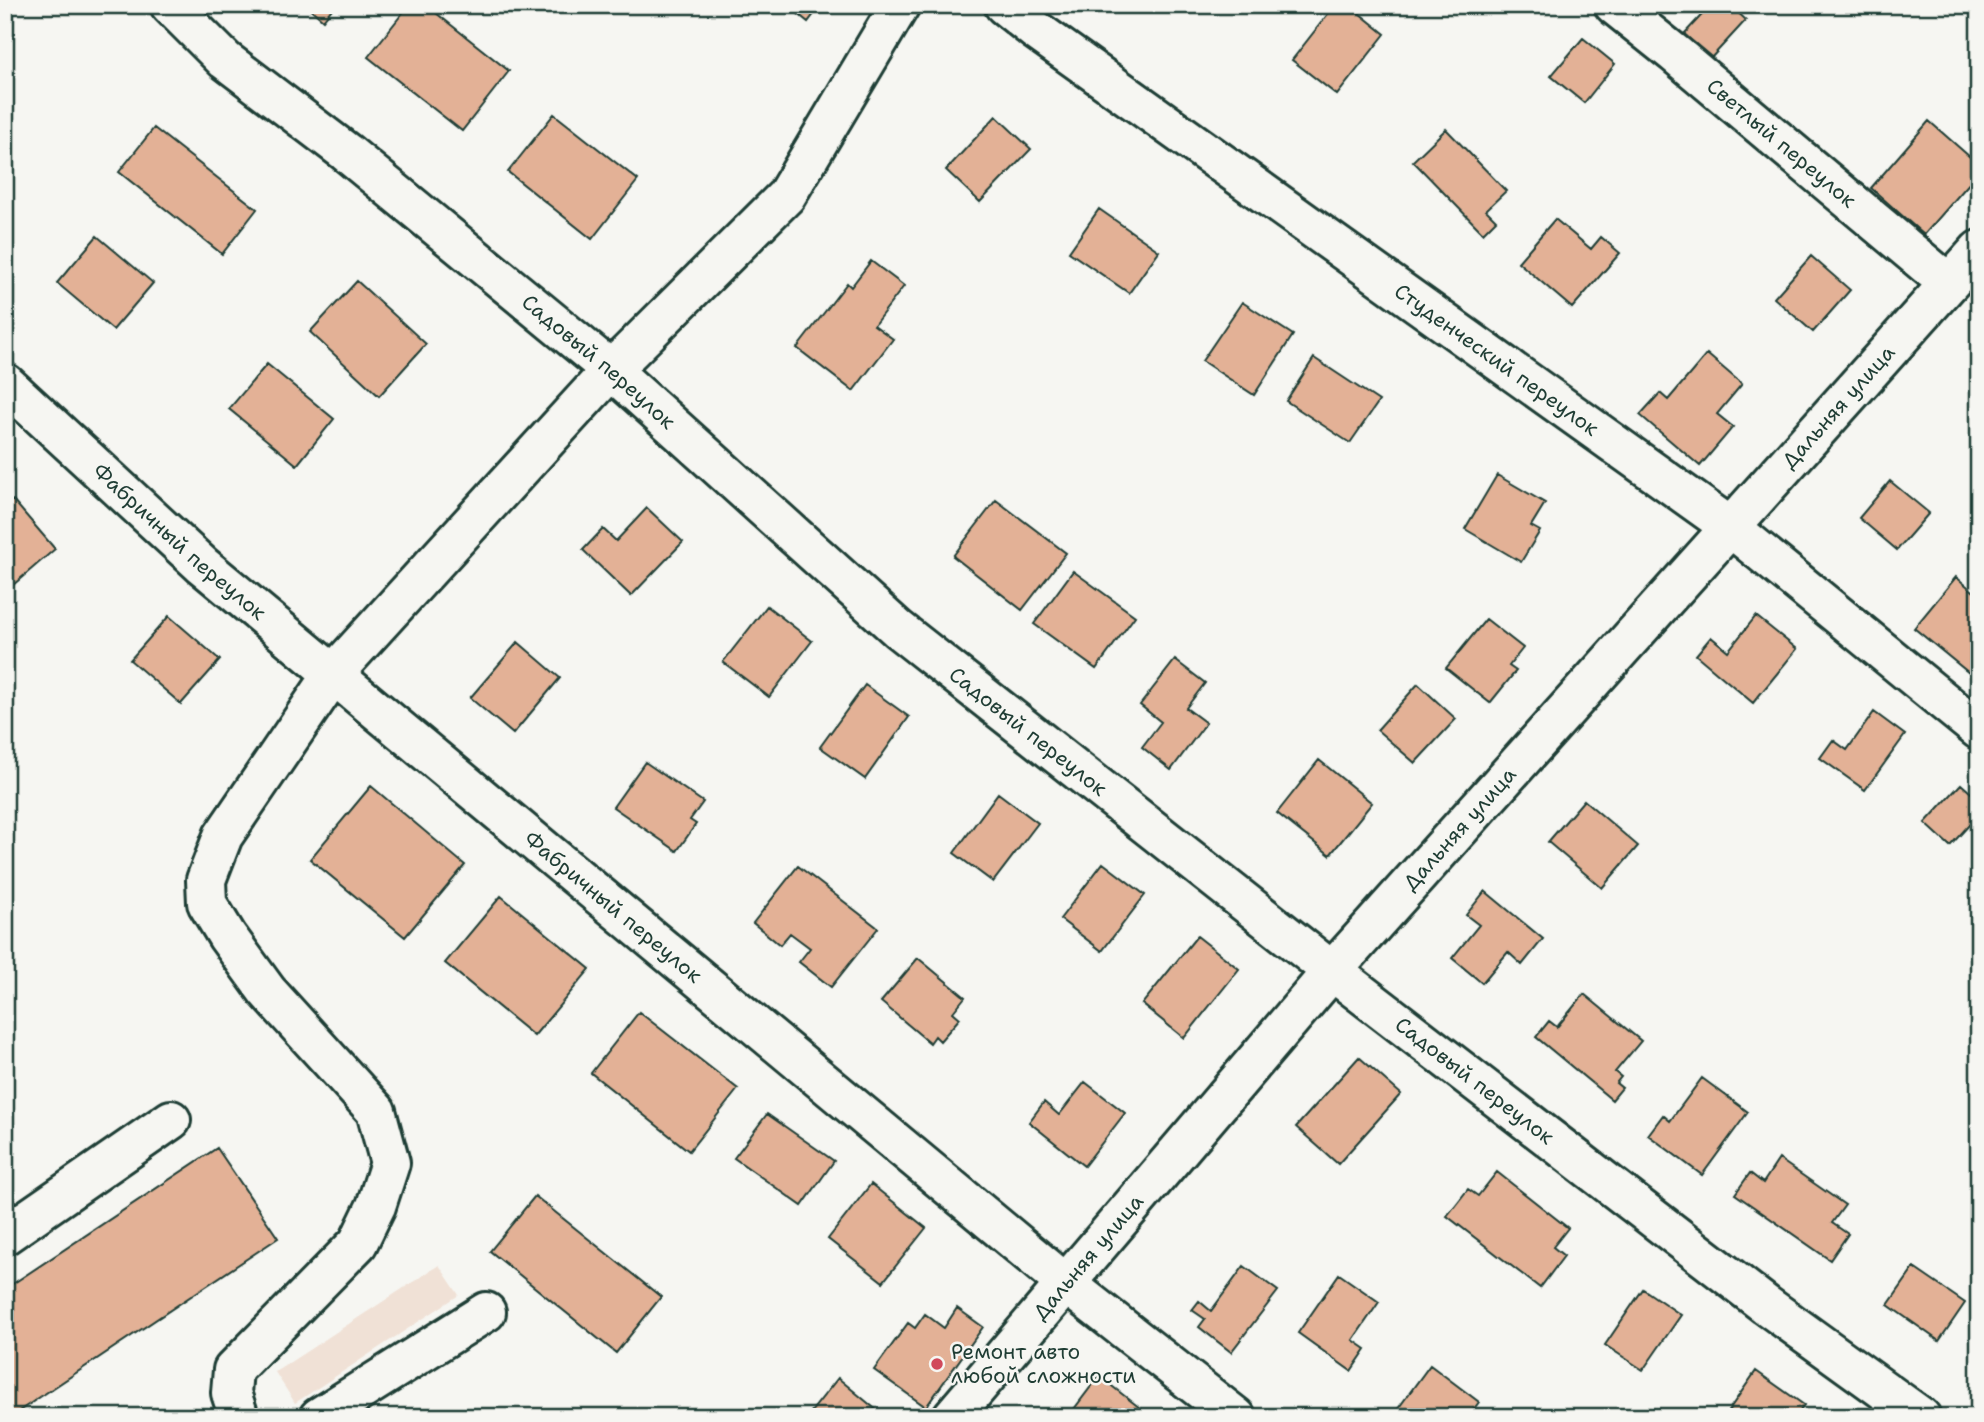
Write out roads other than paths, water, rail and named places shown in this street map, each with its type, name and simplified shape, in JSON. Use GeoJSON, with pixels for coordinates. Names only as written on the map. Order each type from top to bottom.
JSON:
{"type":"FeatureCollection","features":[{"type":"Feature","properties":{"kind":"street","name":"Садовый переулок"},"geometry":{"type":"LineString","coordinates":[[170,5],[225,60],[346,152],[611,370],[898,629],[1332,971],[1766,1305],[1921,1417]]}},
{"type":"Feature","properties":{"kind":"street"},"geometry":{"type":"LineString","coordinates":[[239,1417],[230,1393],[233,1370],[358,1243],[376,1206],[390,1163],[376,1111],[267,991],[207,903],[206,880],[223,836],[334,673],[611,370],[786,196],[900,5]]}},
{"type":"Feature","properties":{"kind":"street","name":"Студенческий переулок"},"geometry":{"type":"LineString","coordinates":[[1004,5],[1729,526],[1979,730]]}},
{"type":"Feature","properties":{"kind":"street","name":"Светлый переулок"},"geometry":{"type":"LineString","coordinates":[[1614,5],[1685,61],[1948,283]]}},
{"type":"Feature","properties":{"kind":"street","name":"Дальняя улица"},"geometry":{"type":"LineString","coordinates":[[951,1417],[1332,971],[1979,250]]}},
{"type":"Feature","properties":{"kind":"street","name":"Фабричный переулок"},"geometry":{"type":"LineString","coordinates":[[5,383],[202,565],[1065,1283],[1236,1417]]}},
{"type":"Feature","properties":{"kind":"street"},"geometry":{"type":"LineString","coordinates":[[5,1236],[171,1120]]}},
{"type":"Feature","properties":{"kind":"street"},"geometry":{"type":"LineString","coordinates":[[319,1417],[486,1312]]}},
{"type":"Feature","properties":{"kind":"place","name":"Ремонт авто любой сложности"},"geometry":{"type":"Point","coordinates":[937,1364]}}]}
